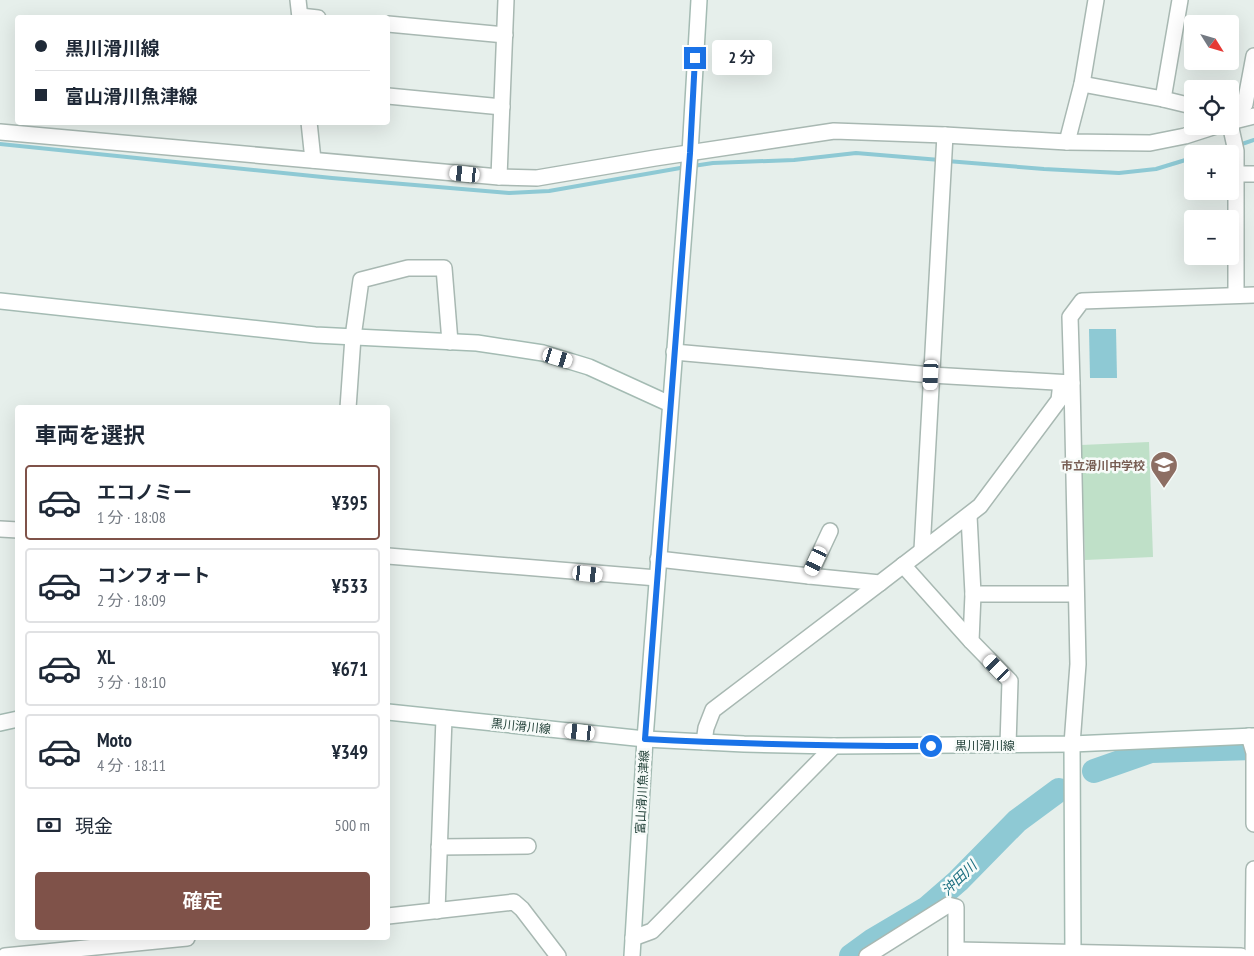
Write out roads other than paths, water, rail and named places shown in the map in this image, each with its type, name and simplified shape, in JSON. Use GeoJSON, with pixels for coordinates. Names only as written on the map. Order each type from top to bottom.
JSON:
{"type":"FeatureCollection","features":[{"type":"Feature","properties":{"kind":"street"},"geometry":{"type":"LineString","coordinates":[[298,0],[300,15]]}},
{"type":"Feature","properties":{"kind":"street"},"geometry":{"type":"LineString","coordinates":[[499,177],[506,0]]}},
{"type":"Feature","properties":{"kind":"street","name":"富山滑川魚津線"},"geometry":{"type":"LineString","coordinates":[[632,956],[645,739],[690,153],[699,0]]}},
{"type":"Feature","properties":{"kind":"street"},"geometry":{"type":"LineString","coordinates":[[1066,142],[1082,84],[1096,0]]}},
{"type":"Feature","properties":{"kind":"street"},"geometry":{"type":"LineString","coordinates":[[1163,99],[1180,0]]}},
{"type":"Feature","properties":{"kind":"street"},"geometry":{"type":"LineString","coordinates":[[390,24],[505,35]]}},
{"type":"Feature","properties":{"kind":"street"},"geometry":{"type":"LineString","coordinates":[[1239,106],[1245,104],[1254,56]]}},
{"type":"Feature","properties":{"kind":"street"},"geometry":{"type":"LineString","coordinates":[[1082,84],[1184,104]]}},
{"type":"Feature","properties":{"kind":"street"},"geometry":{"type":"LineString","coordinates":[[390,96],[502,107]]}},
{"type":"Feature","properties":{"kind":"street"},"geometry":{"type":"LineString","coordinates":[[1239,120],[1254,116]]}},
{"type":"Feature","properties":{"kind":"street"},"geometry":{"type":"LineString","coordinates":[[309,125],[312,160]]}},
{"type":"Feature","properties":{"kind":"street"},"geometry":{"type":"LineString","coordinates":[[0,132],[499,177],[537,178],[834,132],[945,135],[1066,142],[1150,143],[1188,135]]}},
{"type":"Feature","properties":{"kind":"street"},"geometry":{"type":"LineString","coordinates":[[922,550],[945,135]]}},
{"type":"Feature","properties":{"kind":"street"},"geometry":{"type":"LineString","coordinates":[[1239,174],[1254,174]]}},
{"type":"Feature","properties":{"kind":"street"},"geometry":{"type":"LineString","coordinates":[[1236,200],[1236,295]]}},
{"type":"Feature","properties":{"kind":"street"},"geometry":{"type":"LineString","coordinates":[[348,405],[353,337],[361,280],[408,268],[444,268],[450,342]]}},
{"type":"Feature","properties":{"kind":"street"},"geometry":{"type":"LineString","coordinates":[[1073,954],[1072,744],[1078,664],[1066,383],[1070,317],[1082,301],[1254,295]]}},
{"type":"Feature","properties":{"kind":"street"},"geometry":{"type":"LineString","coordinates":[[0,301],[316,335],[477,343],[543,353],[589,367],[670,404]]}},
{"type":"Feature","properties":{"kind":"street"},"geometry":{"type":"LineString","coordinates":[[674,352],[931,375],[1066,383]]}},
{"type":"Feature","properties":{"kind":"street"},"geometry":{"type":"LineString","coordinates":[[704,742],[706,728],[713,710],[980,506],[1059,400],[1066,383]]}},
{"type":"Feature","properties":{"kind":"street"},"geometry":{"type":"LineString","coordinates":[[969,516],[973,594],[971,641]]}},
{"type":"Feature","properties":{"kind":"street"},"geometry":{"type":"LineString","coordinates":[[0,529],[15,530]]}},
{"type":"Feature","properties":{"kind":"street"},"geometry":{"type":"LineString","coordinates":[[809,576],[830,532]]}},
{"type":"Feature","properties":{"kind":"street"},"geometry":{"type":"LineString","coordinates":[[390,556],[657,578]]}},
{"type":"Feature","properties":{"kind":"street"},"geometry":{"type":"LineString","coordinates":[[658,559],[880,583]]}},
{"type":"Feature","properties":{"kind":"street"},"geometry":{"type":"LineString","coordinates":[[903,564],[971,641],[1010,681],[1008,745]]}},
{"type":"Feature","properties":{"kind":"street"},"geometry":{"type":"LineString","coordinates":[[973,594],[1076,594]]}},
{"type":"Feature","properties":{"kind":"street","name":"黒川滑川線"},"geometry":{"type":"LineString","coordinates":[[390,712],[645,739],[834,746],[1072,744],[1252,736]]}},
{"type":"Feature","properties":{"kind":"street"},"geometry":{"type":"LineString","coordinates":[[437,911],[444,718]]}},
{"type":"Feature","properties":{"kind":"street"},"geometry":{"type":"LineString","coordinates":[[0,723],[15,720]]}},
{"type":"Feature","properties":{"kind":"street"},"geometry":{"type":"LineString","coordinates":[[1252,736],[1254,753],[1254,824]]}},
{"type":"Feature","properties":{"kind":"street"},"geometry":{"type":"LineString","coordinates":[[633,938],[652,931],[834,746]]}},
{"type":"Feature","properties":{"kind":"street"},"geometry":{"type":"LineString","coordinates":[[439,847],[528,846]]}},
{"type":"Feature","properties":{"kind":"street"},"geometry":{"type":"LineString","coordinates":[[1253,956],[1254,869]]}},
{"type":"Feature","properties":{"kind":"street"},"geometry":{"type":"LineString","coordinates":[[390,916],[514,902],[522,909],[558,956]]}},
{"type":"Feature","properties":{"kind":"street"},"geometry":{"type":"LineString","coordinates":[[868,956],[948,905],[956,907],[957,953],[1241,956]]}},
{"type":"Feature","properties":{"kind":"street"},"geometry":{"type":"LineString","coordinates":[[4,956],[135,946],[174,940]]}},
{"type":"Feature","properties":{"kind":"water"},"geometry":{"type":"Polygon","coordinates":[[[1089,329],[1116,329],[1117,378],[1090,378],[1089,329]]]}},
{"type":"Feature","properties":{"kind":"waterway"},"geometry":{"type":"LineString","coordinates":[[1239,145],[1254,140]]}},
{"type":"Feature","properties":{"kind":"waterway"},"geometry":{"type":"LineString","coordinates":[[0,144],[332,178],[509,193],[549,191],[686,167]]}},
{"type":"Feature","properties":{"kind":"waterway"},"geometry":{"type":"LineString","coordinates":[[693,166],[713,163],[794,160],[856,153],[940,160]]}},
{"type":"Feature","properties":{"kind":"waterway"},"geometry":{"type":"LineString","coordinates":[[947,161],[1119,173],[1156,169],[1184,160]]}},
{"type":"Feature","properties":{"kind":"waterway","name":"沖田川"},"geometry":{"type":"LineString","coordinates":[[1094,771],[1151,751],[1254,748]]}},
{"type":"Feature","properties":{"kind":"waterway","name":"沖田川"},"geometry":{"type":"LineString","coordinates":[[851,956],[873,940],[927,908],[958,881],[1017,821],[1059,790]]}},
{"type":"Feature","properties":{"kind":"place","name":"市立滑川中学校"},"geometry":{"type":"Point","coordinates":[1164,489]}}]}
